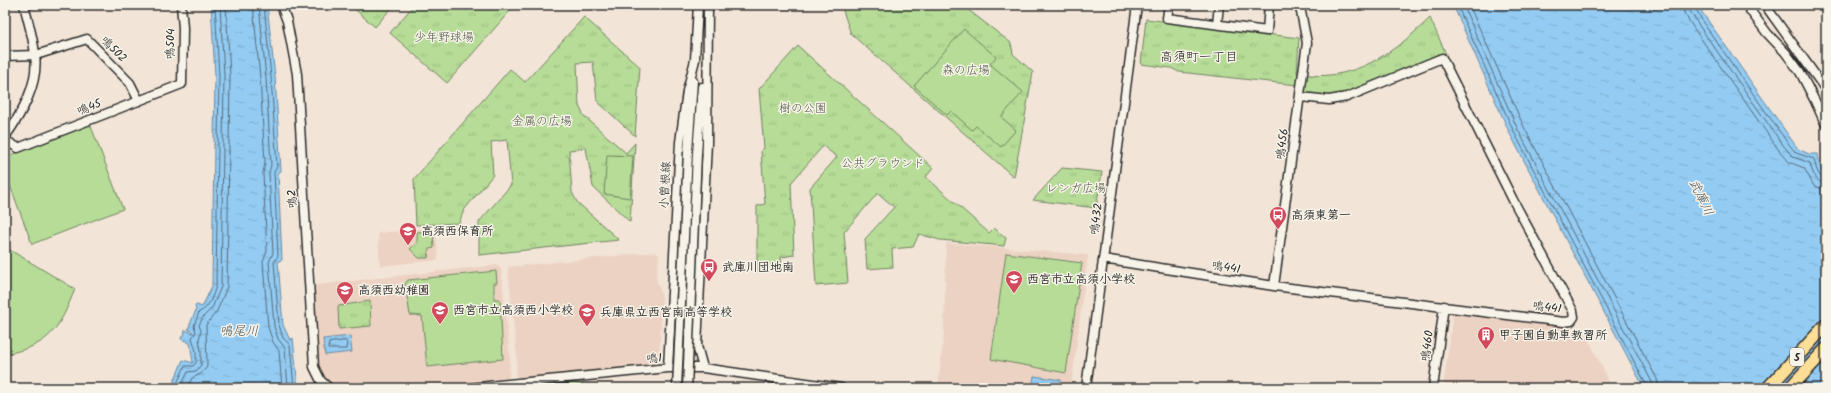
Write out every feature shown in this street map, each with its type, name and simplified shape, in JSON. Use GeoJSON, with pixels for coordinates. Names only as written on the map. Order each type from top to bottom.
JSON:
{"type":"FeatureCollection","features":[{"type":"Feature","properties":{"kind":"highway","name":"5"},"geometry":{"type":"LineString","coordinates":[[1768,388],[1826,325]]}},
{"type":"Feature","properties":{"kind":"highway","name":"5"},"geometry":{"type":"LineString","coordinates":[[1790,388],[1826,349]]}},
{"type":"Feature","properties":{"kind":"street"},"geometry":{"type":"LineString","coordinates":[[5,138],[19,117],[31,91],[36,55],[24,5]]}},
{"type":"Feature","properties":{"kind":"street","name":"鳴504"},"geometry":{"type":"LineString","coordinates":[[181,5],[183,28],[182,84]]}},
{"type":"Feature","properties":{"kind":"street","name":"鳴2"},"geometry":{"type":"LineString","coordinates":[[281,5],[288,21],[296,74],[314,367],[321,381],[328,388]]}},
{"type":"Feature","properties":{"kind":"street","name":"小曽根線"},"geometry":{"type":"LineString","coordinates":[[668,368],[680,142],[687,90],[695,60],[698,5]]}},
{"type":"Feature","properties":{"kind":"street"},"geometry":{"type":"LineString","coordinates":[[703,368],[697,346],[707,143],[708,5]]}},
{"type":"Feature","properties":{"kind":"street","name":"鳴432"},"geometry":{"type":"LineString","coordinates":[[1086,388],[1137,5]]}},
{"type":"Feature","properties":{"kind":"street"},"geometry":{"type":"LineString","coordinates":[[1169,5],[1167,18],[1267,31],[1269,5]]}},
{"type":"Feature","properties":{"kind":"street"},"geometry":{"type":"LineString","coordinates":[[1217,24],[1219,5]]}},
{"type":"Feature","properties":{"kind":"street","name":"鳴456"},"geometry":{"type":"LineString","coordinates":[[1274,286],[1301,97],[1307,43],[1301,12],[1298,5]]}},
{"type":"Feature","properties":{"kind":"street"},"geometry":{"type":"LineString","coordinates":[[1746,5],[1800,72],[1826,125]]}},
{"type":"Feature","properties":{"kind":"street"},"geometry":{"type":"LineString","coordinates":[[1765,5],[1826,90]]}},
{"type":"Feature","properties":{"kind":"street","name":"鳴502"},"geometry":{"type":"LineString","coordinates":[[36,55],[87,39],[130,83],[139,101]]}},
{"type":"Feature","properties":{"kind":"street"},"geometry":{"type":"LineString","coordinates":[[686,388],[697,153],[707,43]]}},
{"type":"Feature","properties":{"kind":"street"},"geometry":{"type":"LineString","coordinates":[[5,58],[36,55]]}},
{"type":"Feature","properties":{"kind":"street","name":"鳴441"},"geometry":{"type":"LineString","coordinates":[[1103,259],[1274,286],[1564,322],[1571,321],[1574,317],[1513,200],[1442,58],[1347,97],[1329,100],[1301,97]]}},
{"type":"Feature","properties":{"kind":"street"},"geometry":{"type":"LineString","coordinates":[[677,388],[688,152],[695,60]]}},
{"type":"Feature","properties":{"kind":"street","name":"鳴45"},"geometry":{"type":"LineString","coordinates":[[5,138],[18,148],[182,84]]}},
{"type":"Feature","properties":{"kind":"street","name":"鳴460"},"geometry":{"type":"LineString","coordinates":[[1433,388],[1444,306]]}},
{"type":"Feature","properties":{"kind":"street","name":"鳴1"},"geometry":{"type":"LineString","coordinates":[[469,388],[668,368],[703,368],[841,388]]}},
{"type":"Feature","properties":{"kind":"shaded area","name":"高須西保育所"},"geometry":{"type":"Polygon","coordinates":[[[436,228],[438,260],[380,266],[378,233],[436,228]]]}},
{"type":"Feature","properties":{"kind":"shaded area","name":"西宮市立高須小学校"},"geometry":{"type":"Polygon","coordinates":[[[946,243],[1088,255],[1071,388],[938,388],[944,332],[946,243]]]}},
{"type":"Feature","properties":{"kind":"shaded area","name":"兵庫県立西宮南高等学校"},"geometry":{"type":"Polygon","coordinates":[[[655,252],[659,255],[656,278],[662,297],[659,362],[640,367],[519,378],[516,376],[517,357],[508,267],[655,252]]]}},
{"type":"Feature","properties":{"kind":"shaded area","name":"西宮市立高須西小学校"},"geometry":{"type":"Polygon","coordinates":[[[497,265],[501,269],[510,357],[509,376],[505,380],[422,388],[336,388],[322,375],[318,363],[312,289],[315,285],[497,265]]]}},
{"type":"Feature","properties":{"kind":"shaded area","name":"甲子園自動車教習所"},"geometry":{"type":"Polygon","coordinates":[[[1453,314],[1584,330],[1612,388],[1443,388],[1453,314]]]}},
{"type":"Feature","properties":{"kind":"green space"},"geometry":{"type":"Polygon","coordinates":[[[350,5],[394,5],[375,27],[350,5]]]}},
{"type":"Feature","properties":{"kind":"green space","name":"少年野球場"},"geometry":{"type":"Polygon","coordinates":[[[414,5],[515,5],[447,83],[390,33],[414,5]]]}},
{"type":"Feature","properties":{"kind":"green space","name":"森の広場"},"geometry":{"type":"Polygon","coordinates":[[[841,5],[962,5],[1011,43],[1013,54],[1033,72],[1014,177],[851,34],[841,5]]]}},
{"type":"Feature","properties":{"kind":"green space","name":"金属の広場"},"geometry":{"type":"Polygon","coordinates":[[[584,17],[640,67],[635,136],[597,101],[593,62],[577,63],[579,106],[584,116],[626,153],[635,143],[630,222],[593,187],[586,148],[569,150],[572,192],[577,202],[619,240],[479,255],[479,222],[511,185],[507,140],[491,142],[493,175],[464,210],[459,223],[416,225],[414,179],[510,69],[525,82],[584,17]]]}},
{"type":"Feature","properties":{"kind":"green space"},"geometry":{"type":"Polygon","coordinates":[[[1430,18],[1446,54],[1345,95],[1329,97],[1297,93],[1297,85],[1179,72],[1171,68],[1141,64],[1146,19],[1299,38],[1297,73],[1316,76],[1353,70],[1370,63],[1401,43],[1430,18]]]}},
{"type":"Feature","properties":{"kind":"green space"},"geometry":{"type":"Polygon","coordinates":[[[964,29],[996,57],[990,64],[1023,92],[1001,117],[1016,130],[1001,147],[976,126],[972,130],[951,111],[947,115],[914,86],[964,29]]]}},
{"type":"Feature","properties":{"kind":"green space","name":"樹の公園"},"geometry":{"type":"Polygon","coordinates":[[[798,46],[933,168],[926,177],[989,233],[994,228],[1006,238],[1004,246],[940,240],[919,234],[913,247],[892,249],[893,267],[867,269],[865,239],[894,207],[878,193],[844,232],[848,283],[816,286],[810,188],[837,157],[823,146],[791,183],[794,255],[781,257],[782,269],[757,271],[757,206],[765,204],[761,151],[764,148],[759,89],[798,46]]]}},
{"type":"Feature","properties":{"kind":"green space"},"geometry":{"type":"Polygon","coordinates":[[[90,124],[123,209],[32,244],[5,172],[5,157],[90,124]]]}},
{"type":"Feature","properties":{"kind":"green space"},"geometry":{"type":"Polygon","coordinates":[[[607,155],[633,156],[630,198],[604,194],[607,155]]]}},
{"type":"Feature","properties":{"kind":"green space","name":"レンガ広場"},"geometry":{"type":"Polygon","coordinates":[[[1062,168],[1102,172],[1096,208],[1033,200],[1062,168]]]}},
{"type":"Feature","properties":{"kind":"green space"},"geometry":{"type":"Polygon","coordinates":[[[433,231],[434,248],[429,249],[428,258],[419,258],[410,249],[417,242],[417,232],[433,231]]]}},
{"type":"Feature","properties":{"kind":"green space"},"geometry":{"type":"Polygon","coordinates":[[[5,247],[75,289],[64,315],[51,334],[33,346],[20,351],[5,354],[5,247]]]}},
{"type":"Feature","properties":{"kind":"green space"},"geometry":{"type":"Polygon","coordinates":[[[1006,253],[1082,263],[1066,373],[991,359],[1006,253]]]}},
{"type":"Feature","properties":{"kind":"green space"},"geometry":{"type":"Polygon","coordinates":[[[496,271],[497,283],[494,283],[494,299],[500,299],[503,359],[427,367],[422,316],[410,315],[405,284],[408,280],[496,271]]]}},
{"type":"Feature","properties":{"kind":"green space"},"geometry":{"type":"Polygon","coordinates":[[[370,301],[371,326],[339,329],[338,306],[370,301]]]}},
{"type":"Feature","properties":{"kind":"green space"},"geometry":{"type":"Polygon","coordinates":[[[575,383],[587,386],[587,388],[519,388],[575,383]]]}},
{"type":"Feature","properties":{"kind":"green space"},"geometry":{"type":"Polygon","coordinates":[[[703,383],[742,388],[702,388],[703,383]]]}},
{"type":"Feature","properties":{"kind":"water","name":"鳴尾川"},"geometry":{"type":"Polygon","coordinates":[[[211,5],[267,5],[275,77],[281,171],[278,172],[282,260],[278,261],[283,325],[290,340],[293,338],[298,388],[171,388],[183,360],[193,363],[190,343],[181,339],[182,336],[184,336],[185,330],[195,334],[188,329],[196,310],[195,306],[197,305],[202,307],[212,286],[215,75],[211,5]]]}},
{"type":"Feature","properties":{"kind":"water","name":"武庫川"},"geometry":{"type":"Polygon","coordinates":[[[1453,5],[1697,5],[1798,149],[1809,154],[1818,154],[1820,166],[1826,178],[1826,388],[1644,388],[1510,134],[1453,5]]]}},
{"type":"Feature","properties":{"kind":"water"},"geometry":{"type":"Polygon","coordinates":[[[350,336],[352,352],[325,355],[323,339],[350,336]]]}},
{"type":"Feature","properties":{"kind":"water"},"geometry":{"type":"Polygon","coordinates":[[[1034,376],[1061,380],[1059,388],[1032,388],[1034,376]]]}},
{"type":"Feature","properties":{"kind":"place","name":"高須東第一"},"geometry":{"type":"Point","coordinates":[1278,230]}},
{"type":"Feature","properties":{"kind":"place","name":"高須西保育所"},"geometry":{"type":"Point","coordinates":[408,246]}},
{"type":"Feature","properties":{"kind":"place","name":"武庫川団地南"},"geometry":{"type":"Point","coordinates":[709,282]}},
{"type":"Feature","properties":{"kind":"place","name":"西宮市立高須小学校"},"geometry":{"type":"Point","coordinates":[1014,294]}},
{"type":"Feature","properties":{"kind":"place","name":"高須西幼稚園"},"geometry":{"type":"Point","coordinates":[345,305]}},
{"type":"Feature","properties":{"kind":"place","name":"西宮市立高須西小学校"},"geometry":{"type":"Point","coordinates":[440,325]}},
{"type":"Feature","properties":{"kind":"place","name":"兵庫県立西宮南高等学校"},"geometry":{"type":"Point","coordinates":[587,327]}},
{"type":"Feature","properties":{"kind":"place","name":"甲子園自動車教習所"},"geometry":{"type":"Point","coordinates":[1486,350]}},
{"type":"Feature","properties":{"kind":"district","name":"高須町一丁目"},"geometry":{"type":"Point","coordinates":[1199,56]}},
{"type":"Feature","properties":{"kind":"park label","name":"公共グラウンド"},"geometry":{"type":"Point","coordinates":[883,163]}}]}
